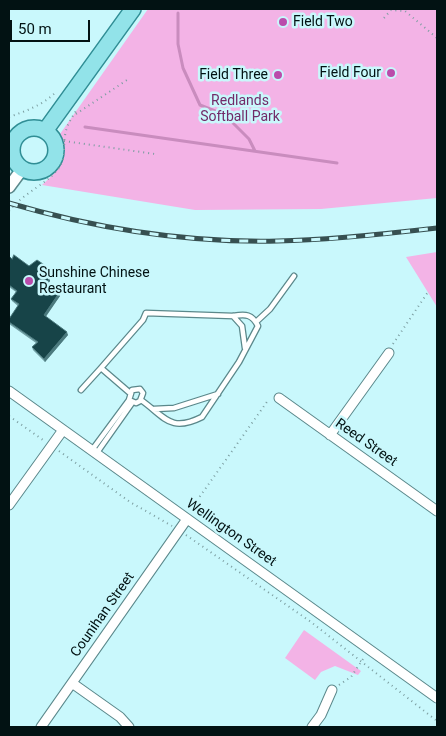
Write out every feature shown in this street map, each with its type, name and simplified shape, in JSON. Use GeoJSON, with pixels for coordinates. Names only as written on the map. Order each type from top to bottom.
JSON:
{"type":"FeatureCollection","features":[{"type":"Feature","properties":{"kind":"main road"},"geometry":{"type":"LineString","coordinates":[[45,131],[133,9]]}},
{"type":"Feature","properties":{"kind":"main road"},"geometry":{"type":"LineString","coordinates":[[39,128],[45,131],[55,144],[52,160],[39,170],[23,168],[14,157],[11,142],[20,132],[26,129],[39,128]]}},
{"type":"Feature","properties":{"kind":"street"},"geometry":{"type":"LineString","coordinates":[[9,187],[23,168]]}},
{"type":"Feature","properties":{"kind":"street"},"geometry":{"type":"LineString","coordinates":[[330,435],[389,353]]}},
{"type":"Feature","properties":{"kind":"street","name":"Wellington Street"},"geometry":{"type":"LineString","coordinates":[[9,391],[437,698]]}},
{"type":"Feature","properties":{"kind":"street","name":"Reed Street"},"geometry":{"type":"LineString","coordinates":[[279,398],[437,511]]}},
{"type":"Feature","properties":{"kind":"street"},"geometry":{"type":"LineString","coordinates":[[9,504],[63,430]]}},
{"type":"Feature","properties":{"kind":"street","name":"Counihan Street"},"geometry":{"type":"LineString","coordinates":[[41,727],[187,519]]}},
{"type":"Feature","properties":{"kind":"street"},"geometry":{"type":"LineString","coordinates":[[72,683],[120,716],[129,727]]}},
{"type":"Feature","properties":{"kind":"street"},"geometry":{"type":"LineString","coordinates":[[312,727],[321,715],[332,690]]}},
{"type":"Feature","properties":{"kind":"lane"},"geometry":{"type":"LineString","coordinates":[[256,322],[270,310],[294,276]]}},
{"type":"Feature","properties":{"kind":"lane"},"geometry":{"type":"LineString","coordinates":[[81,390],[143,320],[146,313],[233,316],[246,314],[256,322],[258,326],[245,351],[202,417],[192,422],[175,425],[164,419],[141,400],[131,401]]}},
{"type":"Feature","properties":{"kind":"lane"},"geometry":{"type":"LineString","coordinates":[[233,316],[242,326],[246,338],[245,351]]}},
{"type":"Feature","properties":{"kind":"lane"},"geometry":{"type":"LineString","coordinates":[[94,452],[131,401],[130,393],[101,368]]}},
{"type":"Feature","properties":{"kind":"lane"},"geometry":{"type":"LineString","coordinates":[[130,393],[135,388],[140,389],[143,393],[141,400]]}},
{"type":"Feature","properties":{"kind":"lane"},"geometry":{"type":"LineString","coordinates":[[154,409],[174,408],[219,393]]}},
{"type":"Feature","properties":{"kind":"path"},"geometry":{"type":"LineString","coordinates":[[384,18],[391,10],[405,11],[437,38]]}},
{"type":"Feature","properties":{"kind":"path"},"geometry":{"type":"LineString","coordinates":[[74,115],[127,80]]}},
{"type":"Feature","properties":{"kind":"path"},"geometry":{"type":"LineString","coordinates":[[9,117],[49,99],[62,86]]}},
{"type":"Feature","properties":{"kind":"path"},"geometry":{"type":"LineString","coordinates":[[9,211],[18,200],[56,173],[63,158],[66,129],[79,108]]}},
{"type":"Feature","properties":{"kind":"path"},"geometry":{"type":"LineString","coordinates":[[64,141],[155,154]]}},
{"type":"Feature","properties":{"kind":"path"},"geometry":{"type":"LineString","coordinates":[[389,353],[396,336],[428,292]]}},
{"type":"Feature","properties":{"kind":"path"},"geometry":{"type":"LineString","coordinates":[[187,519],[193,505],[273,394],[279,398]]}},
{"type":"Feature","properties":{"kind":"path"},"geometry":{"type":"LineString","coordinates":[[9,416],[130,502],[179,530],[362,660],[437,720]]}},
{"type":"Feature","properties":{"kind":"path"},"geometry":{"type":"LineString","coordinates":[[332,690],[350,677],[370,649]]}},
{"type":"Feature","properties":{"kind":"green space","name":"Redlands Softball Park"},"geometry":{"type":"Polygon","coordinates":[[[148,9],[437,9],[437,198],[321,209],[195,210],[42,185],[54,174],[61,163],[63,151],[60,134],[148,9]]]}},
{"type":"Feature","properties":{"kind":"green space"},"geometry":{"type":"Polygon","coordinates":[[[437,252],[437,307],[406,257],[437,252]]]}},
{"type":"Feature","properties":{"kind":"green space"},"geometry":{"type":"Polygon","coordinates":[[[304,630],[361,671],[358,675],[335,666],[321,672],[315,680],[285,658],[304,630]]]}},
{"type":"Feature","properties":{"kind":"building"},"geometry":{"type":"Polygon","coordinates":[[[14,255],[29,266],[37,260],[49,268],[49,279],[45,284],[59,293],[44,315],[67,332],[44,359],[32,347],[38,342],[9,322],[19,304],[11,299],[17,291],[9,285],[9,256],[12,259],[14,255]]]}},
{"type":"Feature","properties":{"kind":"waterway"},"geometry":{"type":"LineString","coordinates":[[178,13],[178,44],[183,68],[200,105],[225,115],[249,139],[255,151]]}},
{"type":"Feature","properties":{"kind":"waterway"},"geometry":{"type":"LineString","coordinates":[[85,127],[337,163]]}},
{"type":"Feature","properties":{"kind":"railway"},"geometry":{"type":"LineString","coordinates":[[9,203],[109,227],[210,240],[278,241],[318,239],[437,228]]}},
{"type":"Feature","properties":{"kind":"place","name":"Field Two"},"geometry":{"type":"Point","coordinates":[283,22]}},
{"type":"Feature","properties":{"kind":"place","name":"Field Four"},"geometry":{"type":"Point","coordinates":[391,73]}},
{"type":"Feature","properties":{"kind":"place","name":"Field Three"},"geometry":{"type":"Point","coordinates":[278,75]}},
{"type":"Feature","properties":{"kind":"place","name":"Sunshine Chinese Restaurant"},"geometry":{"type":"Point","coordinates":[29,281]}}]}
